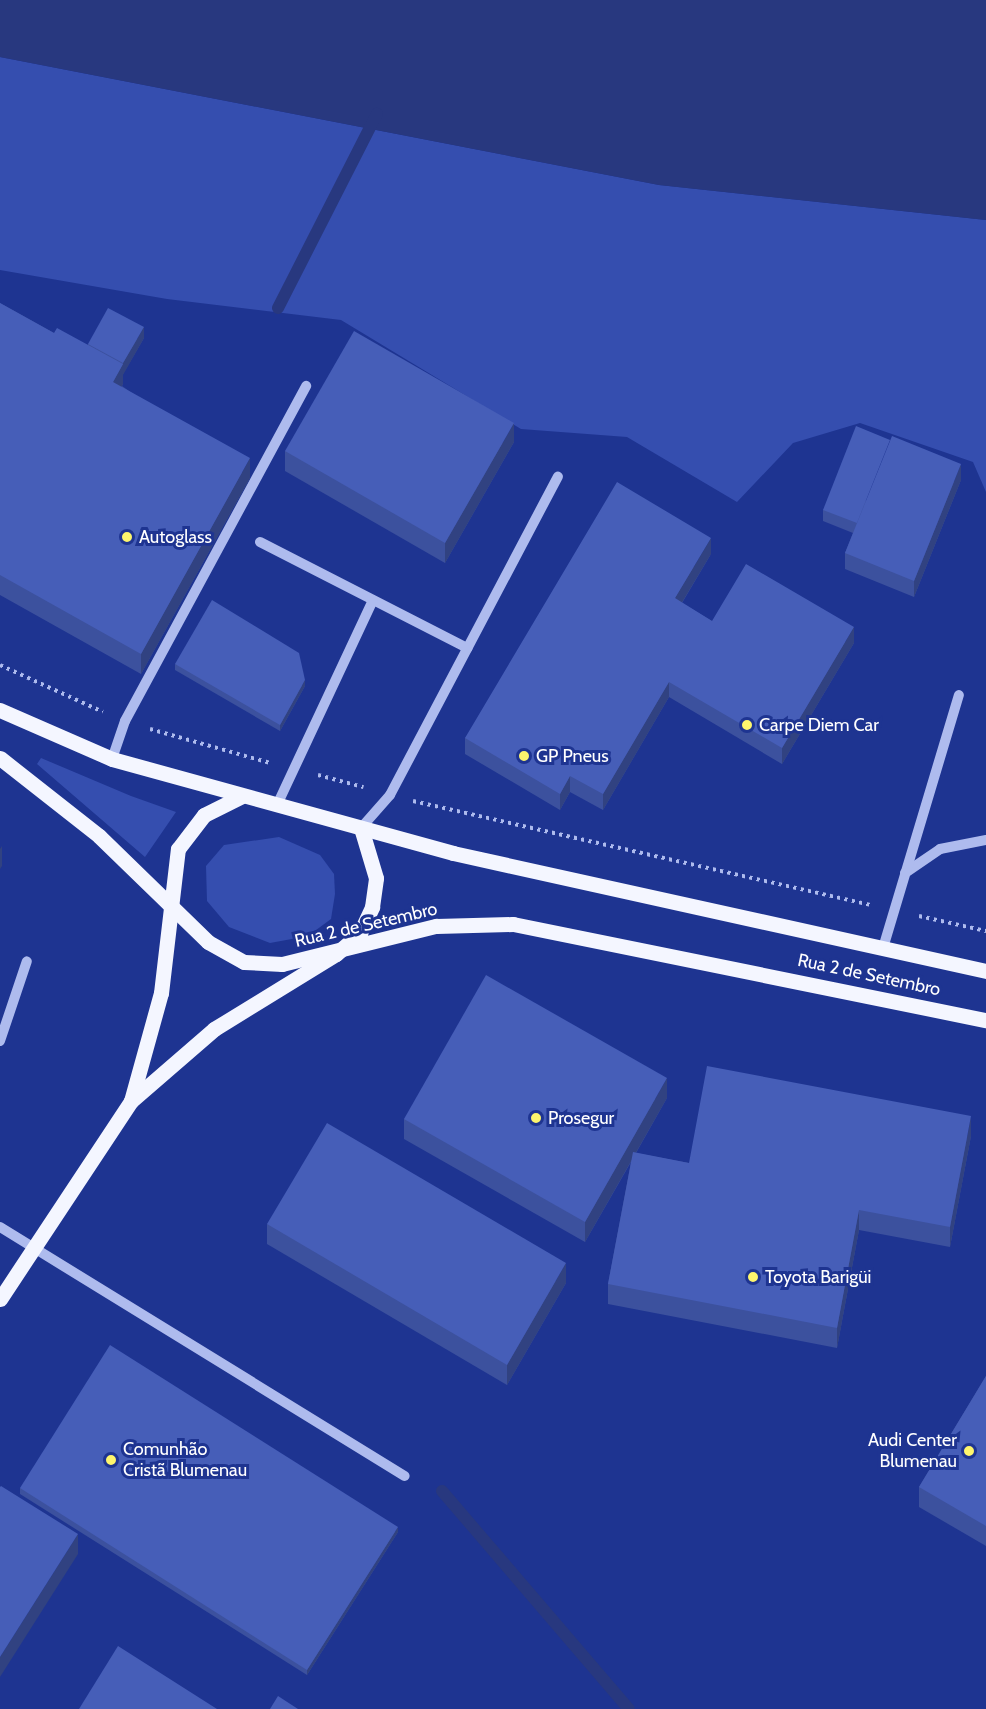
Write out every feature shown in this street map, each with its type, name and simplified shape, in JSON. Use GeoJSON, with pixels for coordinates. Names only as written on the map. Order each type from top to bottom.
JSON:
{"type":"FeatureCollection","features":[{"type":"Feature","properties":{"kind":"main road","name":"Rua 2 de Setembro"},"geometry":{"type":"LineString","coordinates":[[0,710],[112,759],[453,853],[986,971]]}},
{"type":"Feature","properties":{"kind":"main road","name":"Rua 2 de Setembro"},"geometry":{"type":"LineString","coordinates":[[0,758],[99,836],[173,911],[208,942],[244,962],[282,964],[336,954],[436,926],[513,924],[986,1020]]}},
{"type":"Feature","properties":{"kind":"main road"},"geometry":{"type":"LineString","coordinates":[[0,1299],[131,1101],[152,1037],[173,911],[170,890],[178,849],[204,815],[242,796]]}},
{"type":"Feature","properties":{"kind":"main road"},"geometry":{"type":"LineString","coordinates":[[131,1101],[214,1029],[336,954],[360,933],[372,907],[376,878],[361,828]]}},
{"type":"Feature","properties":{"kind":"lane"},"geometry":{"type":"LineString","coordinates":[[112,759],[124,721],[306,386]]}},
{"type":"Feature","properties":{"kind":"lane"},"geometry":{"type":"LineString","coordinates":[[361,828],[390,795],[558,477]]}},
{"type":"Feature","properties":{"kind":"lane"},"geometry":{"type":"LineString","coordinates":[[260,542],[467,648]]}},
{"type":"Feature","properties":{"kind":"lane"},"geometry":{"type":"LineString","coordinates":[[278,805],[374,600]]}},
{"type":"Feature","properties":{"kind":"lane"},"geometry":{"type":"LineString","coordinates":[[883,948],[959,695]]}},
{"type":"Feature","properties":{"kind":"lane"},"geometry":{"type":"LineString","coordinates":[[905,873],[940,849],[986,840]]}},
{"type":"Feature","properties":{"kind":"lane"},"geometry":{"type":"LineString","coordinates":[[0,1041],[27,961]]}},
{"type":"Feature","properties":{"kind":"lane"},"geometry":{"type":"LineString","coordinates":[[0,1227],[33,1250],[405,1476]]}},
{"type":"Feature","properties":{"kind":"path"},"geometry":{"type":"LineString","coordinates":[[0,665],[124,721],[390,795],[986,930]]}},
{"type":"Feature","properties":{"kind":"shaded area"},"geometry":{"type":"Polygon","coordinates":[[[0,0],[986,0],[986,220],[659,185],[0,57],[0,0]]]}},
{"type":"Feature","properties":{"kind":"shaded area"},"geometry":{"type":"Polygon","coordinates":[[[0,57],[659,185],[986,220],[986,492],[973,462],[860,423],[793,443],[737,502],[627,437],[521,429],[341,320],[167,299],[0,270],[0,57]]]}},
{"type":"Feature","properties":{"kind":"shaded area"},"geometry":{"type":"Polygon","coordinates":[[[41,758],[131,796],[176,812],[145,857],[37,764],[41,758]]]}},
{"type":"Feature","properties":{"kind":"shaded area"},"geometry":{"type":"Polygon","coordinates":[[[279,837],[320,855],[334,874],[335,894],[331,919],[308,936],[270,943],[229,927],[207,901],[206,866],[224,845],[279,837]]]}},
{"type":"Feature","properties":{"kind":"building"},"geometry":{"type":"Polygon","coordinates":[[[0,303],[54,333],[57,328],[123,364],[113,382],[250,458],[141,654],[0,575],[0,303]]]}},
{"type":"Feature","properties":{"kind":"building"},"geometry":{"type":"Polygon","coordinates":[[[108,308],[144,327],[123,363],[88,344],[108,308]]]}},
{"type":"Feature","properties":{"kind":"building"},"geometry":{"type":"Polygon","coordinates":[[[354,331],[514,423],[445,543],[285,451],[354,331]]]}},
{"type":"Feature","properties":{"kind":"building"},"geometry":{"type":"Polygon","coordinates":[[[856,426],[890,440],[857,523],[823,510],[856,426]]]}},
{"type":"Feature","properties":{"kind":"building"},"geometry":{"type":"Polygon","coordinates":[[[892,436],[961,464],[914,581],[845,553],[892,436]]]}},
{"type":"Feature","properties":{"kind":"building"},"geometry":{"type":"Polygon","coordinates":[[[617,482],[711,538],[675,598],[712,621],[746,564],[854,627],[782,748],[669,682],[603,794],[570,776],[560,794],[465,738],[617,482]]]}},
{"type":"Feature","properties":{"kind":"building"},"geometry":{"type":"Polygon","coordinates":[[[212,600],[299,653],[305,680],[280,725],[175,664],[212,600]]]}},
{"type":"Feature","properties":{"kind":"building","name":"Prosegur"},"geometry":{"type":"Polygon","coordinates":[[[486,975],[667,1078],[585,1222],[404,1119],[486,975]]]}},
{"type":"Feature","properties":{"kind":"building"},"geometry":{"type":"Polygon","coordinates":[[[707,1066],[971,1116],[950,1227],[859,1210],[837,1328],[608,1284],[633,1152],[689,1163],[707,1066]]]}},
{"type":"Feature","properties":{"kind":"building"},"geometry":{"type":"Polygon","coordinates":[[[327,1123],[566,1263],[507,1365],[267,1224],[327,1123]]]}},
{"type":"Feature","properties":{"kind":"building"},"geometry":{"type":"Polygon","coordinates":[[[110,1345],[398,1527],[307,1670],[20,1488],[110,1345]]]}},
{"type":"Feature","properties":{"kind":"building","name":"Audi Center Blumenau"},"geometry":{"type":"Polygon","coordinates":[[[986,1376],[986,1526],[919,1487],[986,1376]]]}},
{"type":"Feature","properties":{"kind":"building"},"geometry":{"type":"Polygon","coordinates":[[[0,1487],[78,1534],[0,1657],[0,1487]]]}},
{"type":"Feature","properties":{"kind":"building"},"geometry":{"type":"Polygon","coordinates":[[[118,1646],[217,1709],[79,1709],[118,1646]]]}},
{"type":"Feature","properties":{"kind":"building"},"geometry":{"type":"Polygon","coordinates":[[[278,1696],[298,1709],[270,1709],[278,1696]]]}},
{"type":"Feature","properties":{"kind":"waterway"},"geometry":{"type":"LineString","coordinates":[[278,308],[377,114]]}},
{"type":"Feature","properties":{"kind":"waterway"},"geometry":{"type":"LineString","coordinates":[[442,1491],[629,1709]]}},
{"type":"Feature","properties":{"kind":"place","name":"Autoglass"},"geometry":{"type":"Point","coordinates":[127,537]}},
{"type":"Feature","properties":{"kind":"place","name":"Carpe Diem Car"},"geometry":{"type":"Point","coordinates":[747,725]}},
{"type":"Feature","properties":{"kind":"place","name":"GP Pneus"},"geometry":{"type":"Point","coordinates":[524,756]}},
{"type":"Feature","properties":{"kind":"place","name":"Prosegur"},"geometry":{"type":"Point","coordinates":[536,1118]}},
{"type":"Feature","properties":{"kind":"place","name":"Toyota Barigüi"},"geometry":{"type":"Point","coordinates":[753,1277]}},
{"type":"Feature","properties":{"kind":"place","name":"Audi Center Blumenau"},"geometry":{"type":"Point","coordinates":[969,1451]}},
{"type":"Feature","properties":{"kind":"place","name":"Comunhão Cristã Blumenau"},"geometry":{"type":"Point","coordinates":[111,1460]}}]}
